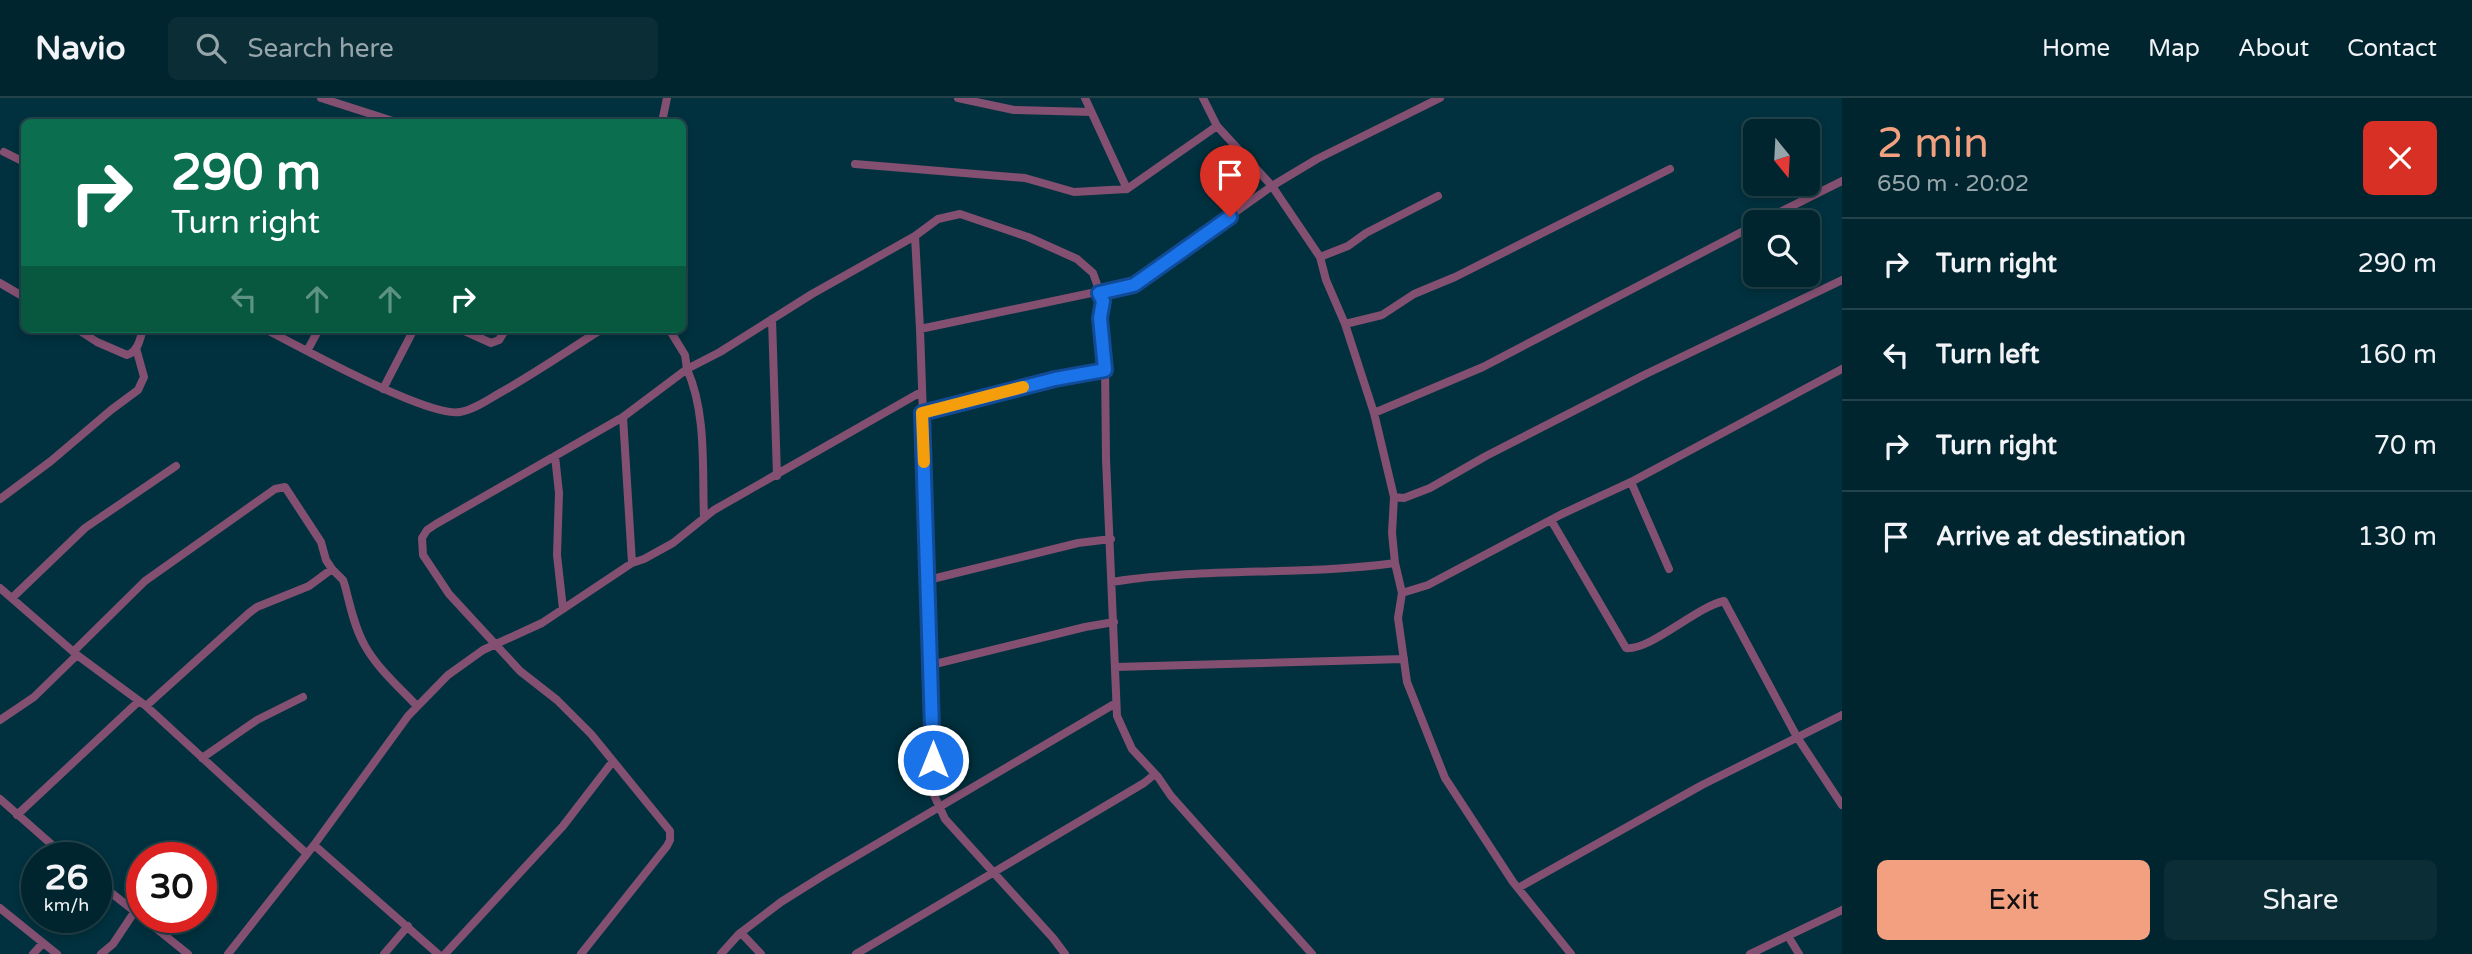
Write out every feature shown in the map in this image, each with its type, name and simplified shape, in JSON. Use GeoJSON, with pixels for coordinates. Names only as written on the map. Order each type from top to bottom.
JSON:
{"type":"FeatureCollection","features":[{"type":"Feature","properties":{"kind":"street"},"geometry":{"type":"LineString","coordinates":[[321,98],[387,119]]}},
{"type":"Feature","properties":{"kind":"street"},"geometry":{"type":"LineString","coordinates":[[663,119],[667,98]]}},
{"type":"Feature","properties":{"kind":"street"},"geometry":{"type":"LineString","coordinates":[[958,98],[1014,110],[1091,112]]}},
{"type":"Feature","properties":{"kind":"street"},"geometry":{"type":"LineString","coordinates":[[1085,98],[1127,189]]}},
{"type":"Feature","properties":{"kind":"street"},"geometry":{"type":"LineString","coordinates":[[1203,98],[1217,126],[1272,186],[1320,257],[1326,280],[1345,324],[1374,413],[1394,497],[1392,533],[1402,593],[1398,618],[1407,682],[1445,778],[1518,888],[1570,954]]}},
{"type":"Feature","properties":{"kind":"street"},"geometry":{"type":"LineString","coordinates":[[920,329],[1134,285],[1272,186],[1317,159],[1440,98]]}},
{"type":"Feature","properties":{"kind":"street"},"geometry":{"type":"LineString","coordinates":[[855,164],[1025,178],[1074,192],[1127,189],[1217,126]]}},
{"type":"Feature","properties":{"kind":"street"},"geometry":{"type":"LineString","coordinates":[[4,152],[21,160]]}},
{"type":"Feature","properties":{"kind":"street"},"geometry":{"type":"LineString","coordinates":[[1345,324],[1382,315],[1414,294],[1455,277],[1670,169]]}},
{"type":"Feature","properties":{"kind":"street"},"geometry":{"type":"LineString","coordinates":[[1784,210],[1842,181]]}},
{"type":"Feature","properties":{"kind":"street"},"geometry":{"type":"LineString","coordinates":[[1320,257],[1340,250],[1366,233],[1438,196]]}},
{"type":"Feature","properties":{"kind":"street"},"geometry":{"type":"LineString","coordinates":[[581,954],[670,840],[667,827],[591,734],[556,700],[520,671],[449,594],[424,555],[422,537],[436,524],[622,417],[687,369],[915,236],[938,219],[960,214],[1028,237],[1077,259],[1093,273],[1103,301],[1100,318],[1105,370],[1117,716],[1132,749],[1312,954]]}},
{"type":"Feature","properties":{"kind":"street"},"geometry":{"type":"LineString","coordinates":[[1374,413],[1483,367],[1743,231]]}},
{"type":"Feature","properties":{"kind":"street"},"geometry":{"type":"LineString","coordinates":[[915,236],[933,787],[938,807],[945,819],[1065,954]]}},
{"type":"Feature","properties":{"kind":"street"},"geometry":{"type":"LineString","coordinates":[[1394,497],[1404,498],[1430,488],[1646,373],[1842,280]]}},
{"type":"Feature","properties":{"kind":"street"},"geometry":{"type":"LineString","coordinates":[[0,283],[21,295]]}},
{"type":"Feature","properties":{"kind":"street"},"geometry":{"type":"LineString","coordinates":[[772,319],[778,475]]}},
{"type":"Feature","properties":{"kind":"street"},"geometry":{"type":"LineString","coordinates":[[83,333],[122,353],[132,353],[142,333]]}},
{"type":"Feature","properties":{"kind":"street"},"geometry":{"type":"LineString","coordinates":[[273,333],[383,389],[445,413],[459,413],[473,408],[596,333]]}},
{"type":"Feature","properties":{"kind":"street"},"geometry":{"type":"LineString","coordinates":[[307,351],[317,333]]}},
{"type":"Feature","properties":{"kind":"street"},"geometry":{"type":"LineString","coordinates":[[383,389],[412,333]]}},
{"type":"Feature","properties":{"kind":"street"},"geometry":{"type":"LineString","coordinates":[[469,333],[491,343],[499,340],[503,333]]}},
{"type":"Feature","properties":{"kind":"street"},"geometry":{"type":"LineString","coordinates":[[671,333],[685,355],[687,369],[695,387],[700,424],[704,518]]}},
{"type":"Feature","properties":{"kind":"street"},"geometry":{"type":"LineString","coordinates":[[0,499],[138,390],[144,377],[136,348]]}},
{"type":"Feature","properties":{"kind":"street"},"geometry":{"type":"LineString","coordinates":[[1402,593],[1428,585],[1551,520],[1631,482],[1842,369]]}},
{"type":"Feature","properties":{"kind":"street"},"geometry":{"type":"LineString","coordinates":[[922,413],[1055,379],[1105,370]]}},
{"type":"Feature","properties":{"kind":"street"},"geometry":{"type":"LineString","coordinates":[[228,954],[314,845],[417,706],[448,675],[496,643],[542,623],[632,563],[645,559],[673,543],[715,510],[921,392]]}},
{"type":"Feature","properties":{"kind":"street"},"geometry":{"type":"LineString","coordinates":[[622,417],[632,563]]}},
{"type":"Feature","properties":{"kind":"street"},"geometry":{"type":"LineString","coordinates":[[555,456],[559,493],[557,555],[563,609]]}},
{"type":"Feature","properties":{"kind":"street"},"geometry":{"type":"LineString","coordinates":[[12,598],[85,528],[176,466]]}},
{"type":"Feature","properties":{"kind":"street"},"geometry":{"type":"LineString","coordinates":[[1631,482],[1669,569]]}},
{"type":"Feature","properties":{"kind":"street"},"geometry":{"type":"LineString","coordinates":[[0,720],[34,697],[145,581],[280,486],[288,491],[321,542],[326,560],[342,579],[363,643],[417,706]]}},
{"type":"Feature","properties":{"kind":"street"},"geometry":{"type":"LineString","coordinates":[[1551,520],[1626,648],[1632,649],[1649,642],[1703,609],[1724,601],[1797,737],[1842,806]]}},
{"type":"Feature","properties":{"kind":"street"},"geometry":{"type":"LineString","coordinates":[[928,580],[1078,543],[1111,539]]}},
{"type":"Feature","properties":{"kind":"street"},"geometry":{"type":"LineString","coordinates":[[1112,582],[1156,575],[1352,569],[1395,563]]}},
{"type":"Feature","properties":{"kind":"street"},"geometry":{"type":"LineString","coordinates":[[17,815],[257,607],[309,586],[332,569]]}},
{"type":"Feature","properties":{"kind":"street"},"geometry":{"type":"LineString","coordinates":[[0,588],[76,653],[143,704],[306,853]]}},
{"type":"Feature","properties":{"kind":"street"},"geometry":{"type":"LineString","coordinates":[[931,665],[1114,622]]}},
{"type":"Feature","properties":{"kind":"street"},"geometry":{"type":"LineString","coordinates":[[1115,667],[1404,659]]}},
{"type":"Feature","properties":{"kind":"street"},"geometry":{"type":"LineString","coordinates":[[202,758],[257,720],[303,697]]}},
{"type":"Feature","properties":{"kind":"street"},"geometry":{"type":"LineString","coordinates":[[721,954],[739,934],[781,902],[1116,703]]}},
{"type":"Feature","properties":{"kind":"street"},"geometry":{"type":"LineString","coordinates":[[1518,888],[1702,785],[1842,715]]}},
{"type":"Feature","properties":{"kind":"street"},"geometry":{"type":"LineString","coordinates":[[445,954],[563,826],[613,761]]}},
{"type":"Feature","properties":{"kind":"street"},"geometry":{"type":"LineString","coordinates":[[856,954],[1155,774]]}},
{"type":"Feature","properties":{"kind":"street"},"geometry":{"type":"LineString","coordinates":[[0,799],[48,842]]}},
{"type":"Feature","properties":{"kind":"street"},"geometry":{"type":"LineString","coordinates":[[314,845],[438,954]]}},
{"type":"Feature","properties":{"kind":"street"},"geometry":{"type":"LineString","coordinates":[[112,893],[126,904]]}},
{"type":"Feature","properties":{"kind":"street"},"geometry":{"type":"LineString","coordinates":[[0,908],[57,954]]}},
{"type":"Feature","properties":{"kind":"street"},"geometry":{"type":"LineString","coordinates":[[1750,954],[1842,911]]}},
{"type":"Feature","properties":{"kind":"street"},"geometry":{"type":"LineString","coordinates":[[384,954],[408,926]]}},
{"type":"Feature","properties":{"kind":"street"},"geometry":{"type":"LineString","coordinates":[[101,954],[126,930]]}},
{"type":"Feature","properties":{"kind":"street"},"geometry":{"type":"LineString","coordinates":[[162,933],[188,954]]}},
{"type":"Feature","properties":{"kind":"street"},"geometry":{"type":"LineString","coordinates":[[739,934],[761,954]]}},
{"type":"Feature","properties":{"kind":"street"},"geometry":{"type":"LineString","coordinates":[[1788,936],[1800,954]]}},
{"type":"Feature","properties":{"kind":"street"},"geometry":{"type":"LineString","coordinates":[[33,954],[43,943]]}},
{"type":"Feature","properties":{"kind":"slow traffic"},"geometry":{"type":"LineString","coordinates":[[924,462],[922,413],[1023,387]]}},
{"type":"Feature","properties":{"kind":"route"},"geometry":{"type":"LineString","coordinates":[[933,760],[922,413],[1055,379],[1105,370],[1100,318],[1103,301],[1099,293],[1134,285],[1230,217]]}}]}
